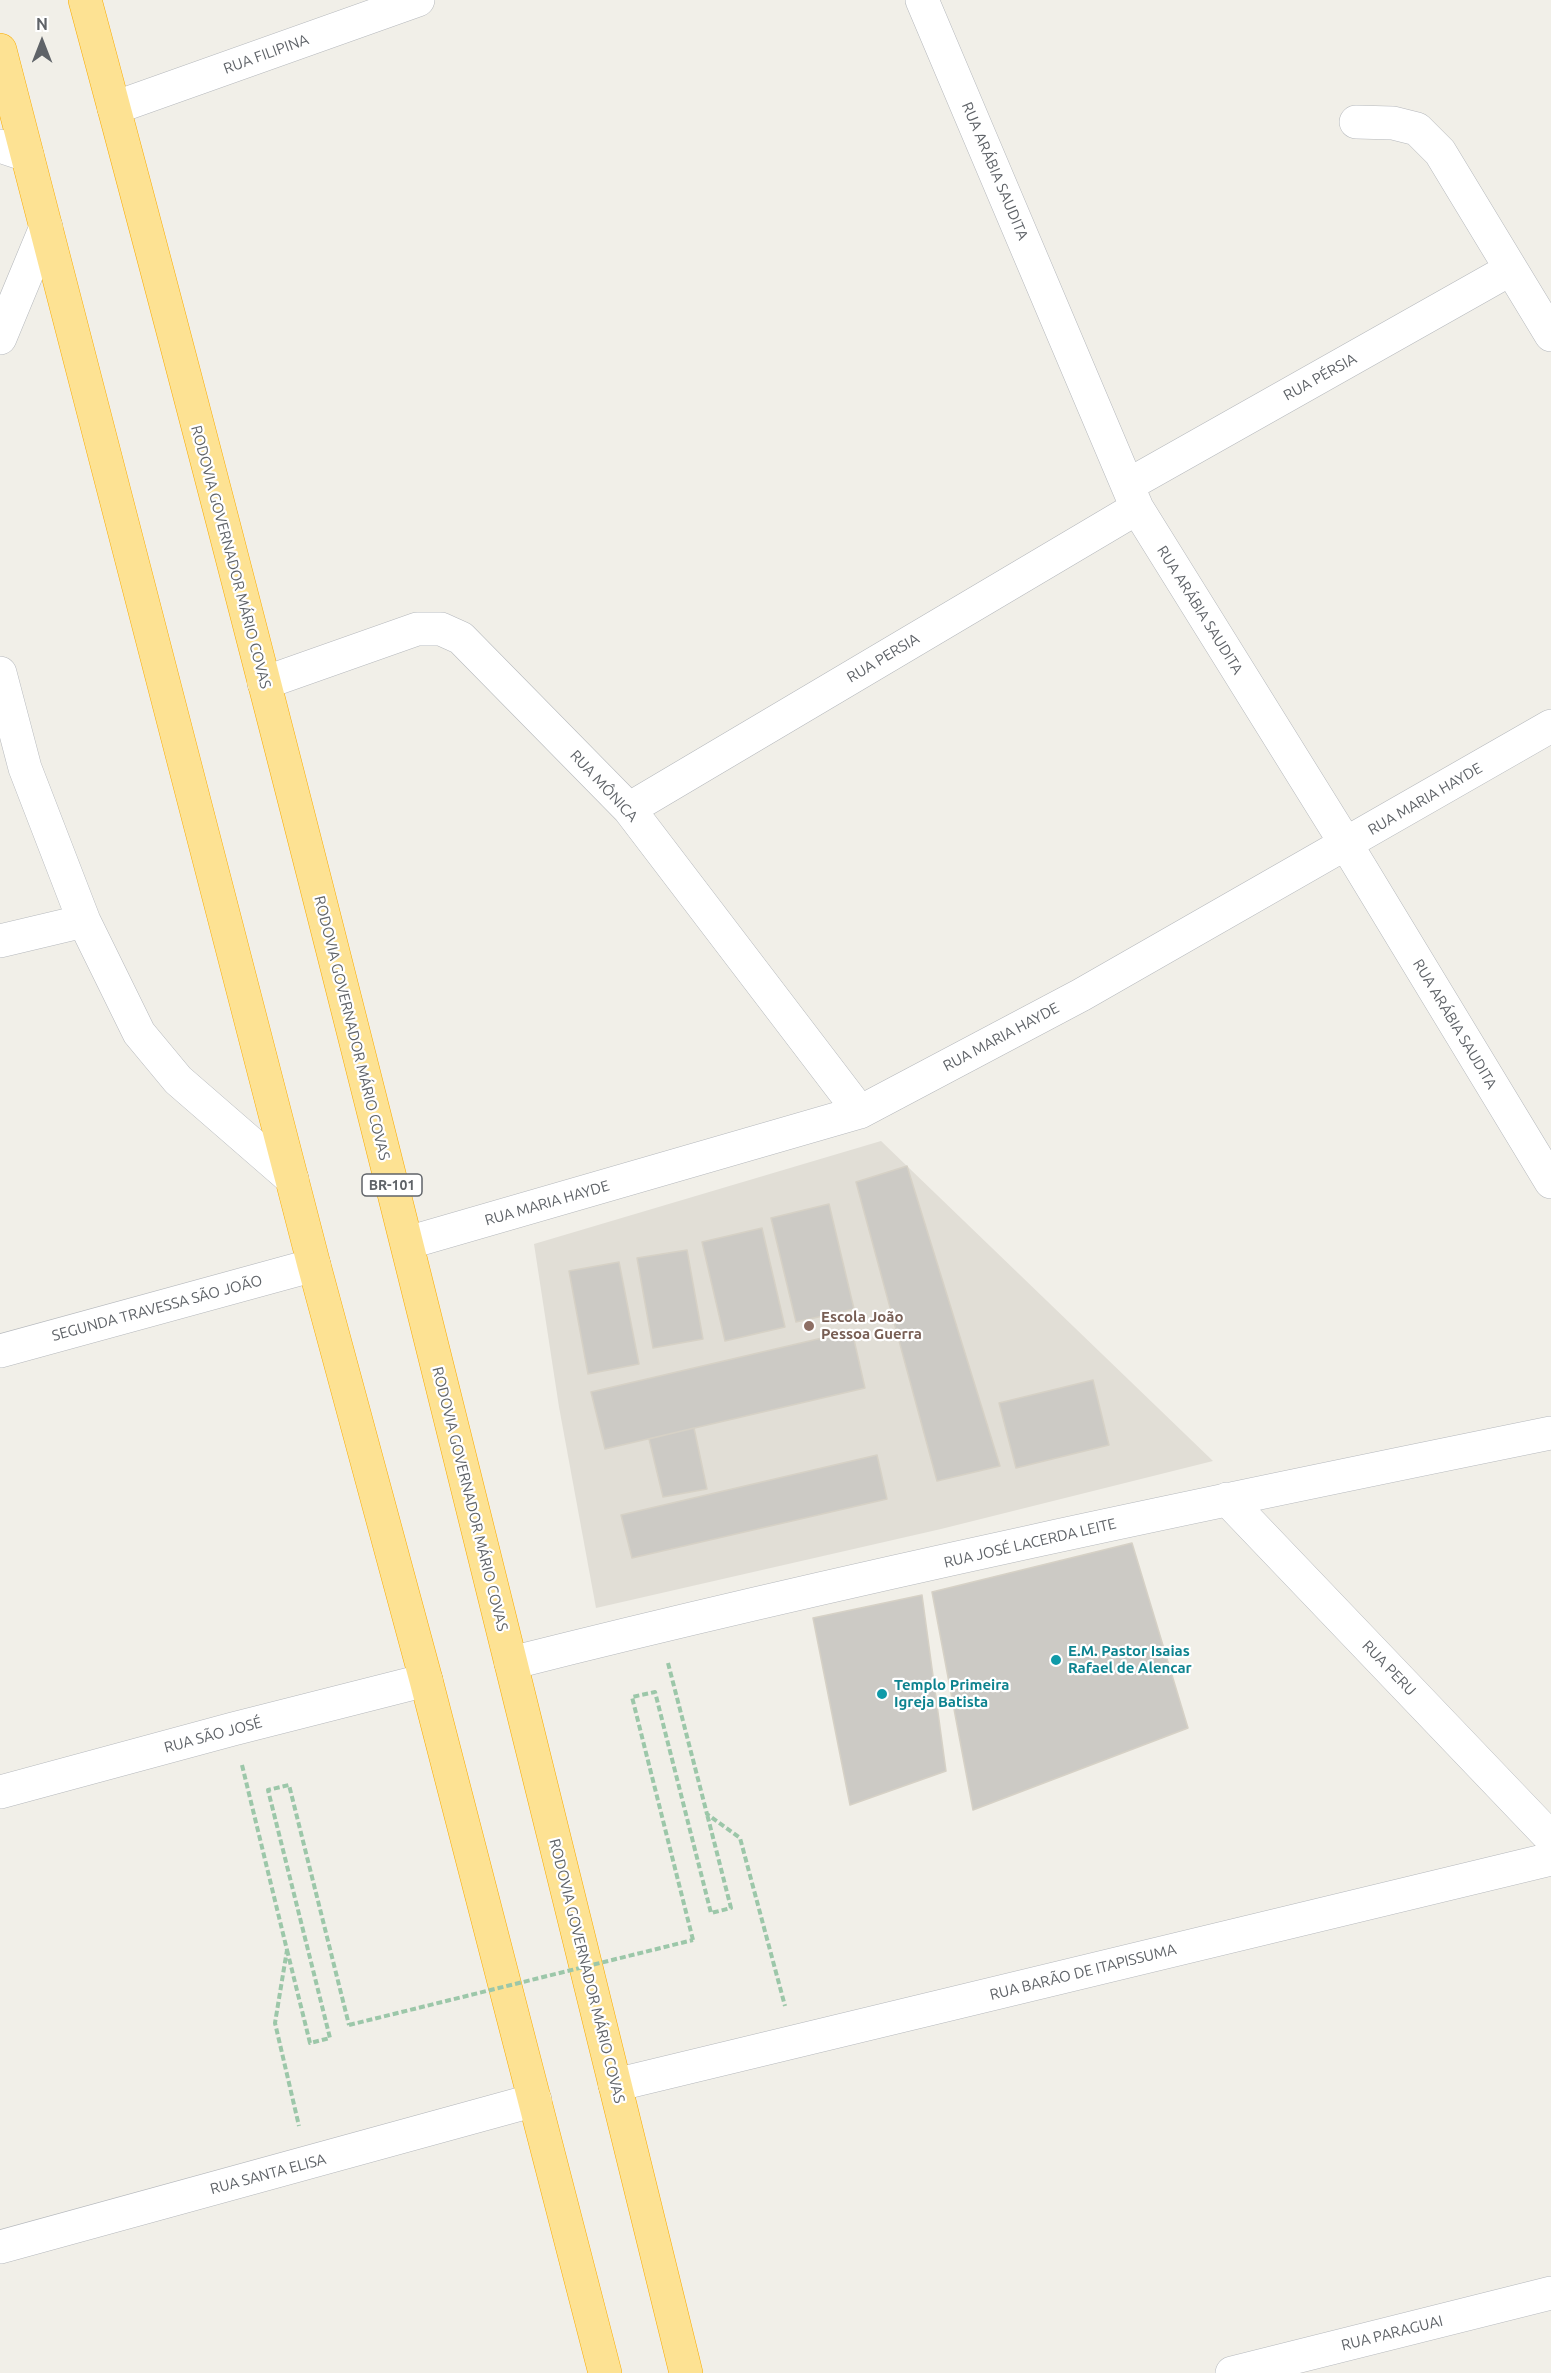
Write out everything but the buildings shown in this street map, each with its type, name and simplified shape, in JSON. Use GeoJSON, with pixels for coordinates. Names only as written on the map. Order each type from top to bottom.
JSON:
{"type":"FeatureCollection","features":[{"type":"Feature","properties":{"kind":"highway","name":"RODOVIA GOVERNADOR MÁRIO COVAS"},"geometry":{"type":"LineString","coordinates":[[85,0],[264,683],[407,1243],[686,2373]]}},
{"type":"Feature","properties":{"kind":"highway"},"geometry":{"type":"LineString","coordinates":[[0,50],[13,151],[46,227],[314,1265],[426,1680],[605,2373]]}},
{"type":"Feature","properties":{"kind":"street","name":"RUA FILIPINA"},"geometry":{"type":"LineString","coordinates":[[114,108],[418,0]]}},
{"type":"Feature","properties":{"kind":"street","name":"RUA ARÁBIA SAUDITA"},"geometry":{"type":"LineString","coordinates":[[922,0],[1133,496],[1551,1182]]}},
{"type":"Feature","properties":{"kind":"street"},"geometry":{"type":"LineString","coordinates":[[1356,122],[1393,123],[1417,129],[1440,152],[1551,335]]}},
{"type":"Feature","properties":{"kind":"street"},"geometry":{"type":"LineString","coordinates":[[0,338],[46,227]]}},
{"type":"Feature","properties":{"kind":"street","name":"RUA PÉRSIA"},"geometry":{"type":"LineString","coordinates":[[1133,496],[1511,269]]}},
{"type":"Feature","properties":{"kind":"street","name":"RUA PERSIA"},"geometry":{"type":"LineString","coordinates":[[629,809],[1133,496]]}},
{"type":"Feature","properties":{"kind":"street","name":"RUA MÔNICA"},"geometry":{"type":"LineString","coordinates":[[264,683],[417,629],[441,629],[461,638],[629,809],[860,1112]]}},
{"type":"Feature","properties":{"kind":"street"},"geometry":{"type":"LineString","coordinates":[[0,674],[25,768],[84,921],[139,1033],[178,1080],[292,1179]]}},
{"type":"Feature","properties":{"kind":"street","name":"RUA MARIA HAYDE"},"geometry":{"type":"LineString","coordinates":[[407,1243],[860,1112],[1081,995],[1551,726]]}},
{"type":"Feature","properties":{"kind":"street"},"geometry":{"type":"LineString","coordinates":[[0,941],[84,921]]}},
{"type":"Feature","properties":{"kind":"street","name":"SEGUNDA TRAVESSA SÃO JOÃO"},"geometry":{"type":"LineString","coordinates":[[0,1351],[314,1265]]}},
{"type":"Feature","properties":{"kind":"street","name":"RUA JOSÉ LACERDA LEITE"},"geometry":{"type":"LineString","coordinates":[[511,1663],[658,1625],[1227,1499],[1551,1433]]}},
{"type":"Feature","properties":{"kind":"street","name":"RUA PERU"},"geometry":{"type":"LineString","coordinates":[[1227,1499],[1551,1838]]}},
{"type":"Feature","properties":{"kind":"street","name":"RUA SÃO JOSÉ"},"geometry":{"type":"LineString","coordinates":[[0,1792],[426,1680]]}},
{"type":"Feature","properties":{"kind":"street","name":"RUA BARÃO DE ITAPISSUMA"},"geometry":{"type":"LineString","coordinates":[[615,2085],[1551,1859]]}},
{"type":"Feature","properties":{"kind":"street","name":"RUA SANTA ELISA"},"geometry":{"type":"LineString","coordinates":[[0,2247],[535,2100]]}},
{"type":"Feature","properties":{"kind":"street","name":"RUA PARAGUAI"},"geometry":{"type":"LineString","coordinates":[[1232,2373],[1551,2293]]}},
{"type":"Feature","properties":{"kind":"path"},"geometry":{"type":"LineString","coordinates":[[233,1729],[310,2043],[330,2038],[268,1790],[289,1785],[349,2025],[693,1940],[632,1697],[655,1692],[711,1913],[731,1908],[658,1625]]}},
{"type":"Feature","properties":{"kind":"path"},"geometry":{"type":"LineString","coordinates":[[707,1814],[740,1838],[795,2042]]}},
{"type":"Feature","properties":{"kind":"path"},"geometry":{"type":"LineString","coordinates":[[287,1950],[275,2023],[308,2163]]}},
{"type":"Feature","properties":{"kind":"shaded area","name":"Escola João Pessoa Guerra"},"geometry":{"type":"Polygon","coordinates":[[[881,1141],[1213,1461],[941,1529],[596,1608],[559,1407],[534,1244],[881,1141]]]}},
{"type":"Feature","properties":{"kind":"place","name":"Escola João Pessoa Guerra"},"geometry":{"type":"Point","coordinates":[809,1326]}},
{"type":"Feature","properties":{"kind":"place","name":"E.M. Pastor Isaias Rafael de Alencar"},"geometry":{"type":"Point","coordinates":[1056,1660]}},
{"type":"Feature","properties":{"kind":"place","name":"Templo Primeira Igreja Batista"},"geometry":{"type":"Point","coordinates":[882,1694]}}]}
